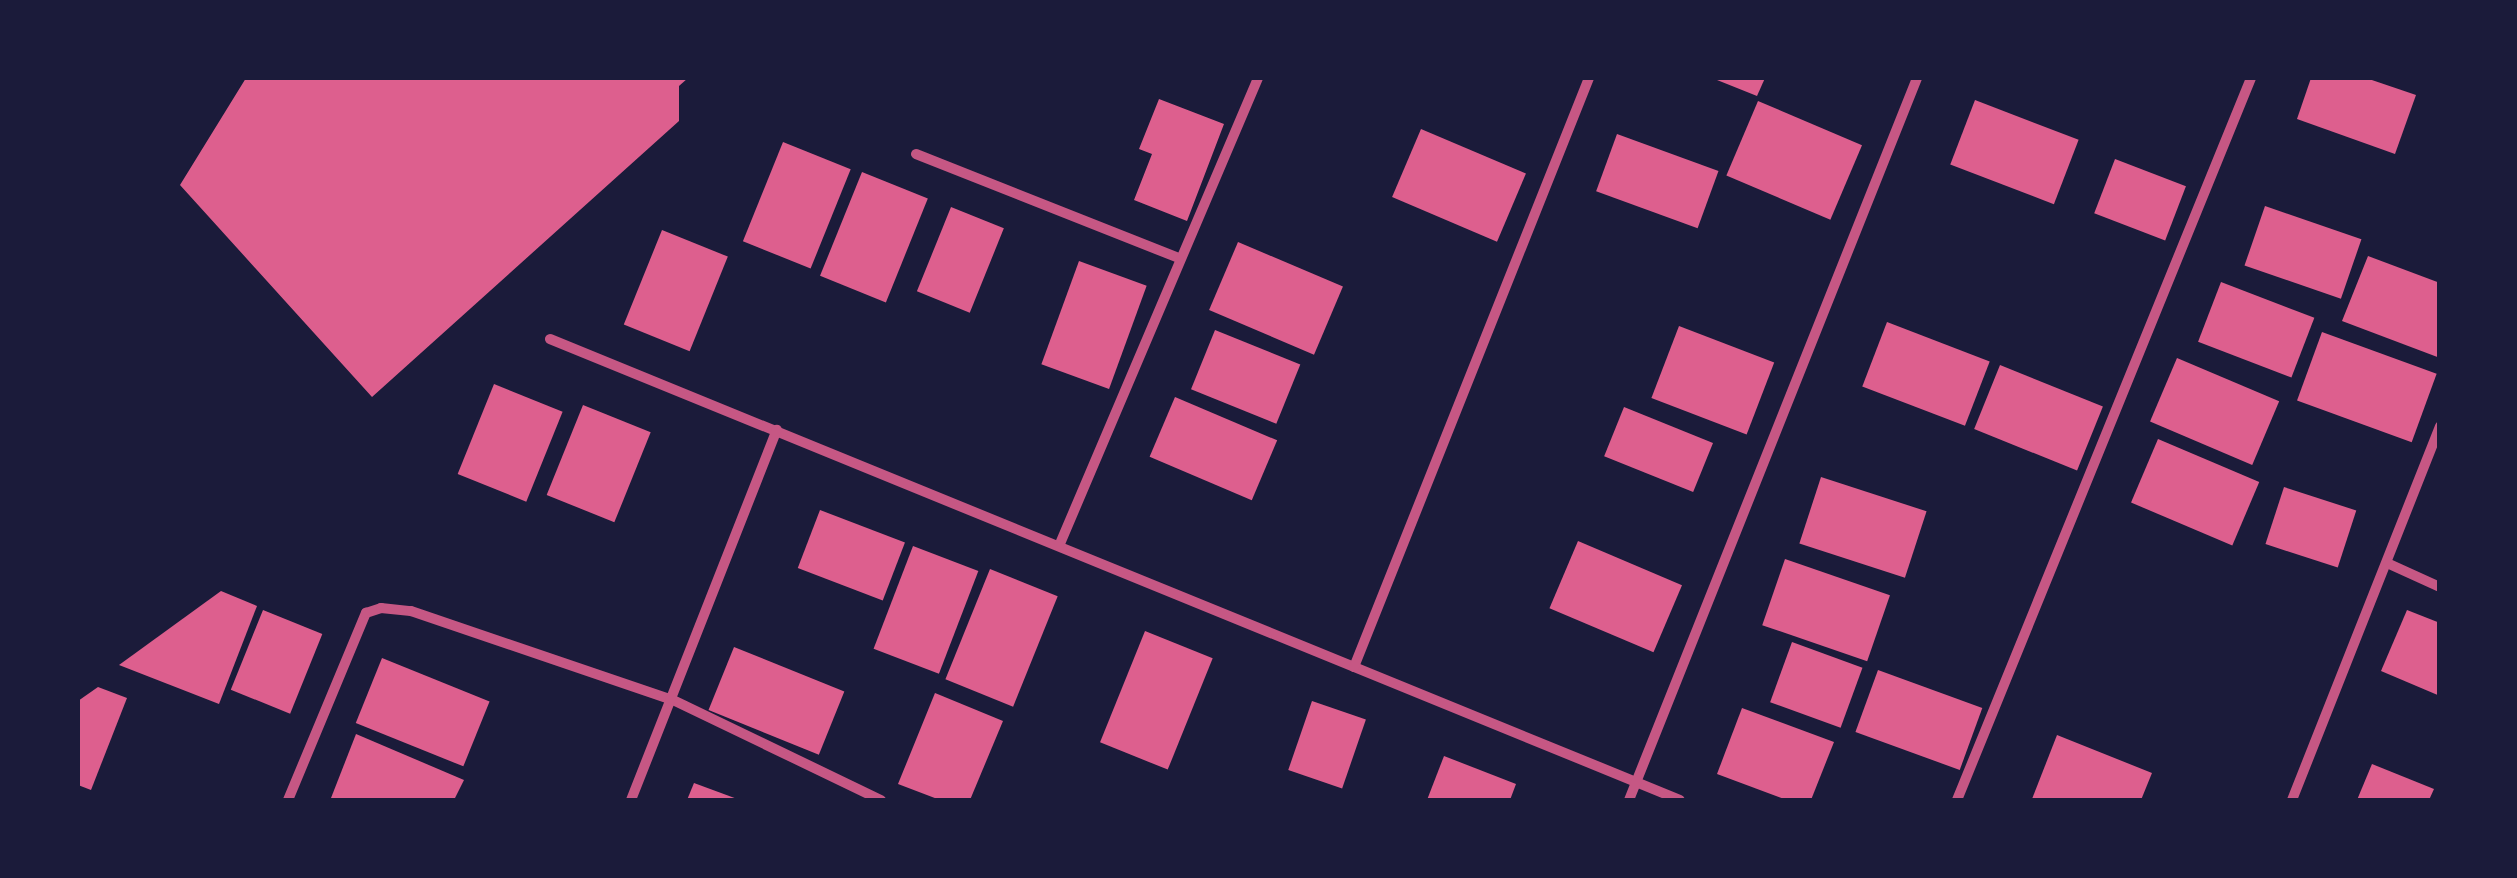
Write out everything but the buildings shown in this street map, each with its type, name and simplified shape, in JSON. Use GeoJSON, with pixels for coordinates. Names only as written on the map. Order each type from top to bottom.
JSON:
{"type":"FeatureCollection","features":[{"type":"Feature","properties":{"kind":"street"},"geometry":{"type":"LineString","coordinates":[[1059,546],[1258,78]]}},
{"type":"Feature","properties":{"kind":"street"},"geometry":{"type":"LineString","coordinates":[[1354,667],[1590,78]]}},
{"type":"Feature","properties":{"kind":"street"},"geometry":{"type":"LineString","coordinates":[[1628,800],[1917,78]]}},
{"type":"Feature","properties":{"kind":"street"},"geometry":{"type":"LineString","coordinates":[[1957,800],[2252,78]]}},
{"type":"Feature","properties":{"kind":"street"},"geometry":{"type":"LineString","coordinates":[[916,154],[1179,258]]}},
{"type":"Feature","properties":{"kind":"street"},"geometry":{"type":"LineString","coordinates":[[550,338],[1680,800]]}},
{"type":"Feature","properties":{"kind":"street"},"geometry":{"type":"LineString","coordinates":[[2292,800],[2440,426]]}},
{"type":"Feature","properties":{"kind":"street"},"geometry":{"type":"LineString","coordinates":[[631,800],[777,430]]}},
{"type":"Feature","properties":{"kind":"street"},"geometry":{"type":"LineString","coordinates":[[2387,563],[2440,587]]}},
{"type":"Feature","properties":{"kind":"street"},"geometry":{"type":"LineString","coordinates":[[288,800],[366,612],[381,608],[411,611],[673,700],[881,800]]}}]}
